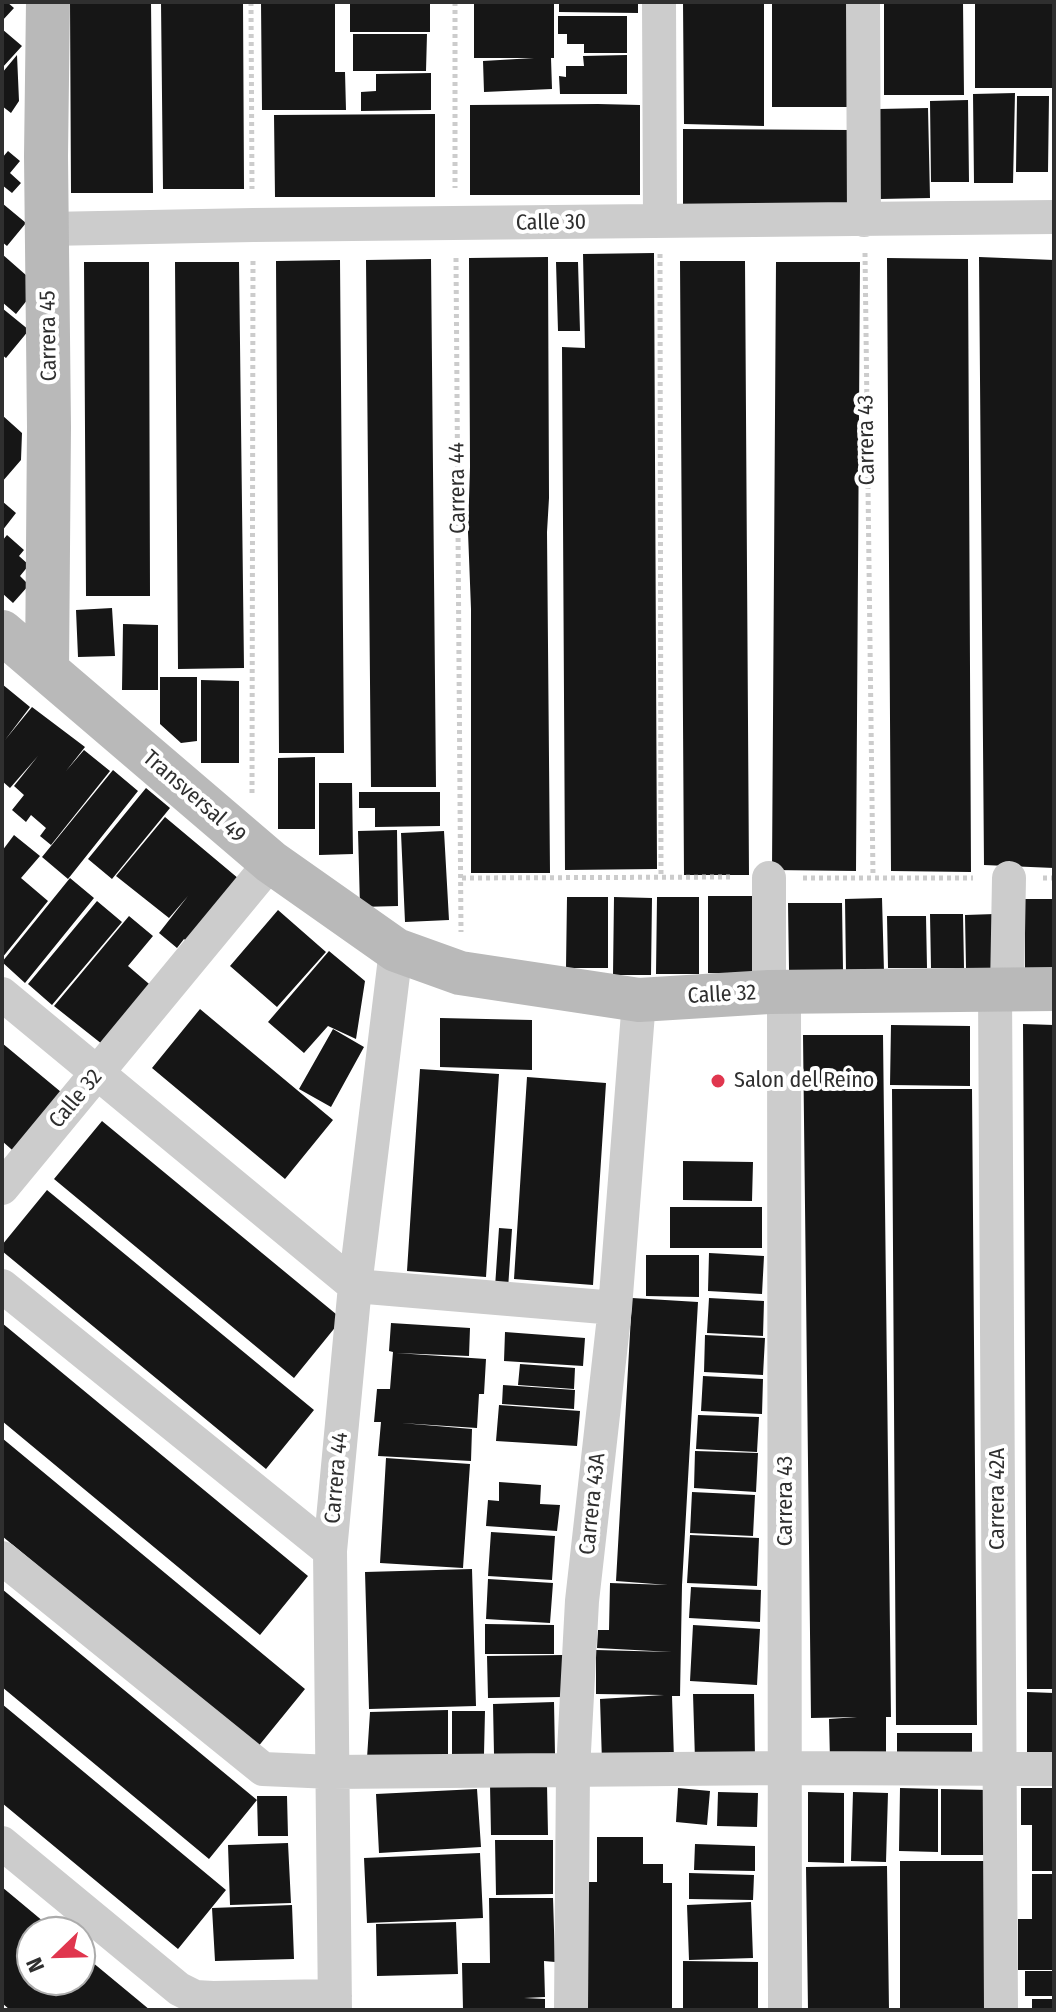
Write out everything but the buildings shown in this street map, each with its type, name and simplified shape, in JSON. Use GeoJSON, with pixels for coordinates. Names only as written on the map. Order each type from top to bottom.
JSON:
{"type":"FeatureCollection","features":[{"type":"Feature","properties":{"kind":"street","name":"Carrera 45"},"geometry":{"type":"LineString","coordinates":[[47,669],[48,2]]}},
{"type":"Feature","properties":{"kind":"street"},"geometry":{"type":"LineString","coordinates":[[659,2],[660,221]]}},
{"type":"Feature","properties":{"kind":"street"},"geometry":{"type":"LineString","coordinates":[[863,2],[864,220]]}},
{"type":"Feature","properties":{"kind":"street","name":"Calle 30"},"geometry":{"type":"LineString","coordinates":[[48,229],[1054,217]]}},
{"type":"Feature","properties":{"kind":"street","name":"Transversal 49"},"geometry":{"type":"LineString","coordinates":[[2,632],[261,854],[396,950]]}},
{"type":"Feature","properties":{"kind":"street","name":"Calle 32"},"geometry":{"type":"LineString","coordinates":[[2,1188],[98,1073],[261,854]]}},
{"type":"Feature","properties":{"kind":"street","name":"Carrera 43"},"geometry":{"type":"LineString","coordinates":[[769,878],[777,992],[787,1768],[785,2010]]}},
{"type":"Feature","properties":{"kind":"street","name":"Carrera 42A"},"geometry":{"type":"LineString","coordinates":[[1001,2010],[1001,989],[1009,878]]}},
{"type":"Feature","properties":{"kind":"street","name":"Calle 32"},"geometry":{"type":"LineString","coordinates":[[396,950],[460,973],[639,1000],[777,992],[1054,989]]}},
{"type":"Feature","properties":{"kind":"street","name":"Carrera 44"},"geometry":{"type":"LineString","coordinates":[[335,2003],[330,1551],[355,1286],[396,950]]}},
{"type":"Feature","properties":{"kind":"street"},"geometry":{"type":"LineString","coordinates":[[2,994],[355,1286],[615,1308]]}},
{"type":"Feature","properties":{"kind":"street","name":"Carrera 43A"},"geometry":{"type":"LineString","coordinates":[[571,2010],[573,1770],[582,1601],[615,1308],[639,1000]]}},
{"type":"Feature","properties":{"kind":"street"},"geometry":{"type":"LineString","coordinates":[[2,1286],[330,1551]]}},
{"type":"Feature","properties":{"kind":"street"},"geometry":{"type":"LineString","coordinates":[[2,1558],[263,1769],[332,1772],[1054,1769]]}},
{"type":"Feature","properties":{"kind":"street"},"geometry":{"type":"LineString","coordinates":[[2,1843],[179,1989],[195,1997],[335,2003]]}},
{"type":"Feature","properties":{"kind":"path"},"geometry":{"type":"LineString","coordinates":[[251,2],[261,854]]}},
{"type":"Feature","properties":{"kind":"path","name":"Carrera 44"},"geometry":{"type":"LineString","coordinates":[[455,2],[462,878],[460,973]]}},
{"type":"Feature","properties":{"kind":"path","name":"Carrera 43"},"geometry":{"type":"LineString","coordinates":[[864,220],[873,877]]}},
{"type":"Feature","properties":{"kind":"path"},"geometry":{"type":"LineString","coordinates":[[660,221],[661,876]]}},
{"type":"Feature","properties":{"kind":"place","name":"Salon del Reino"},"geometry":{"type":"Point","coordinates":[718,1081]}}]}
